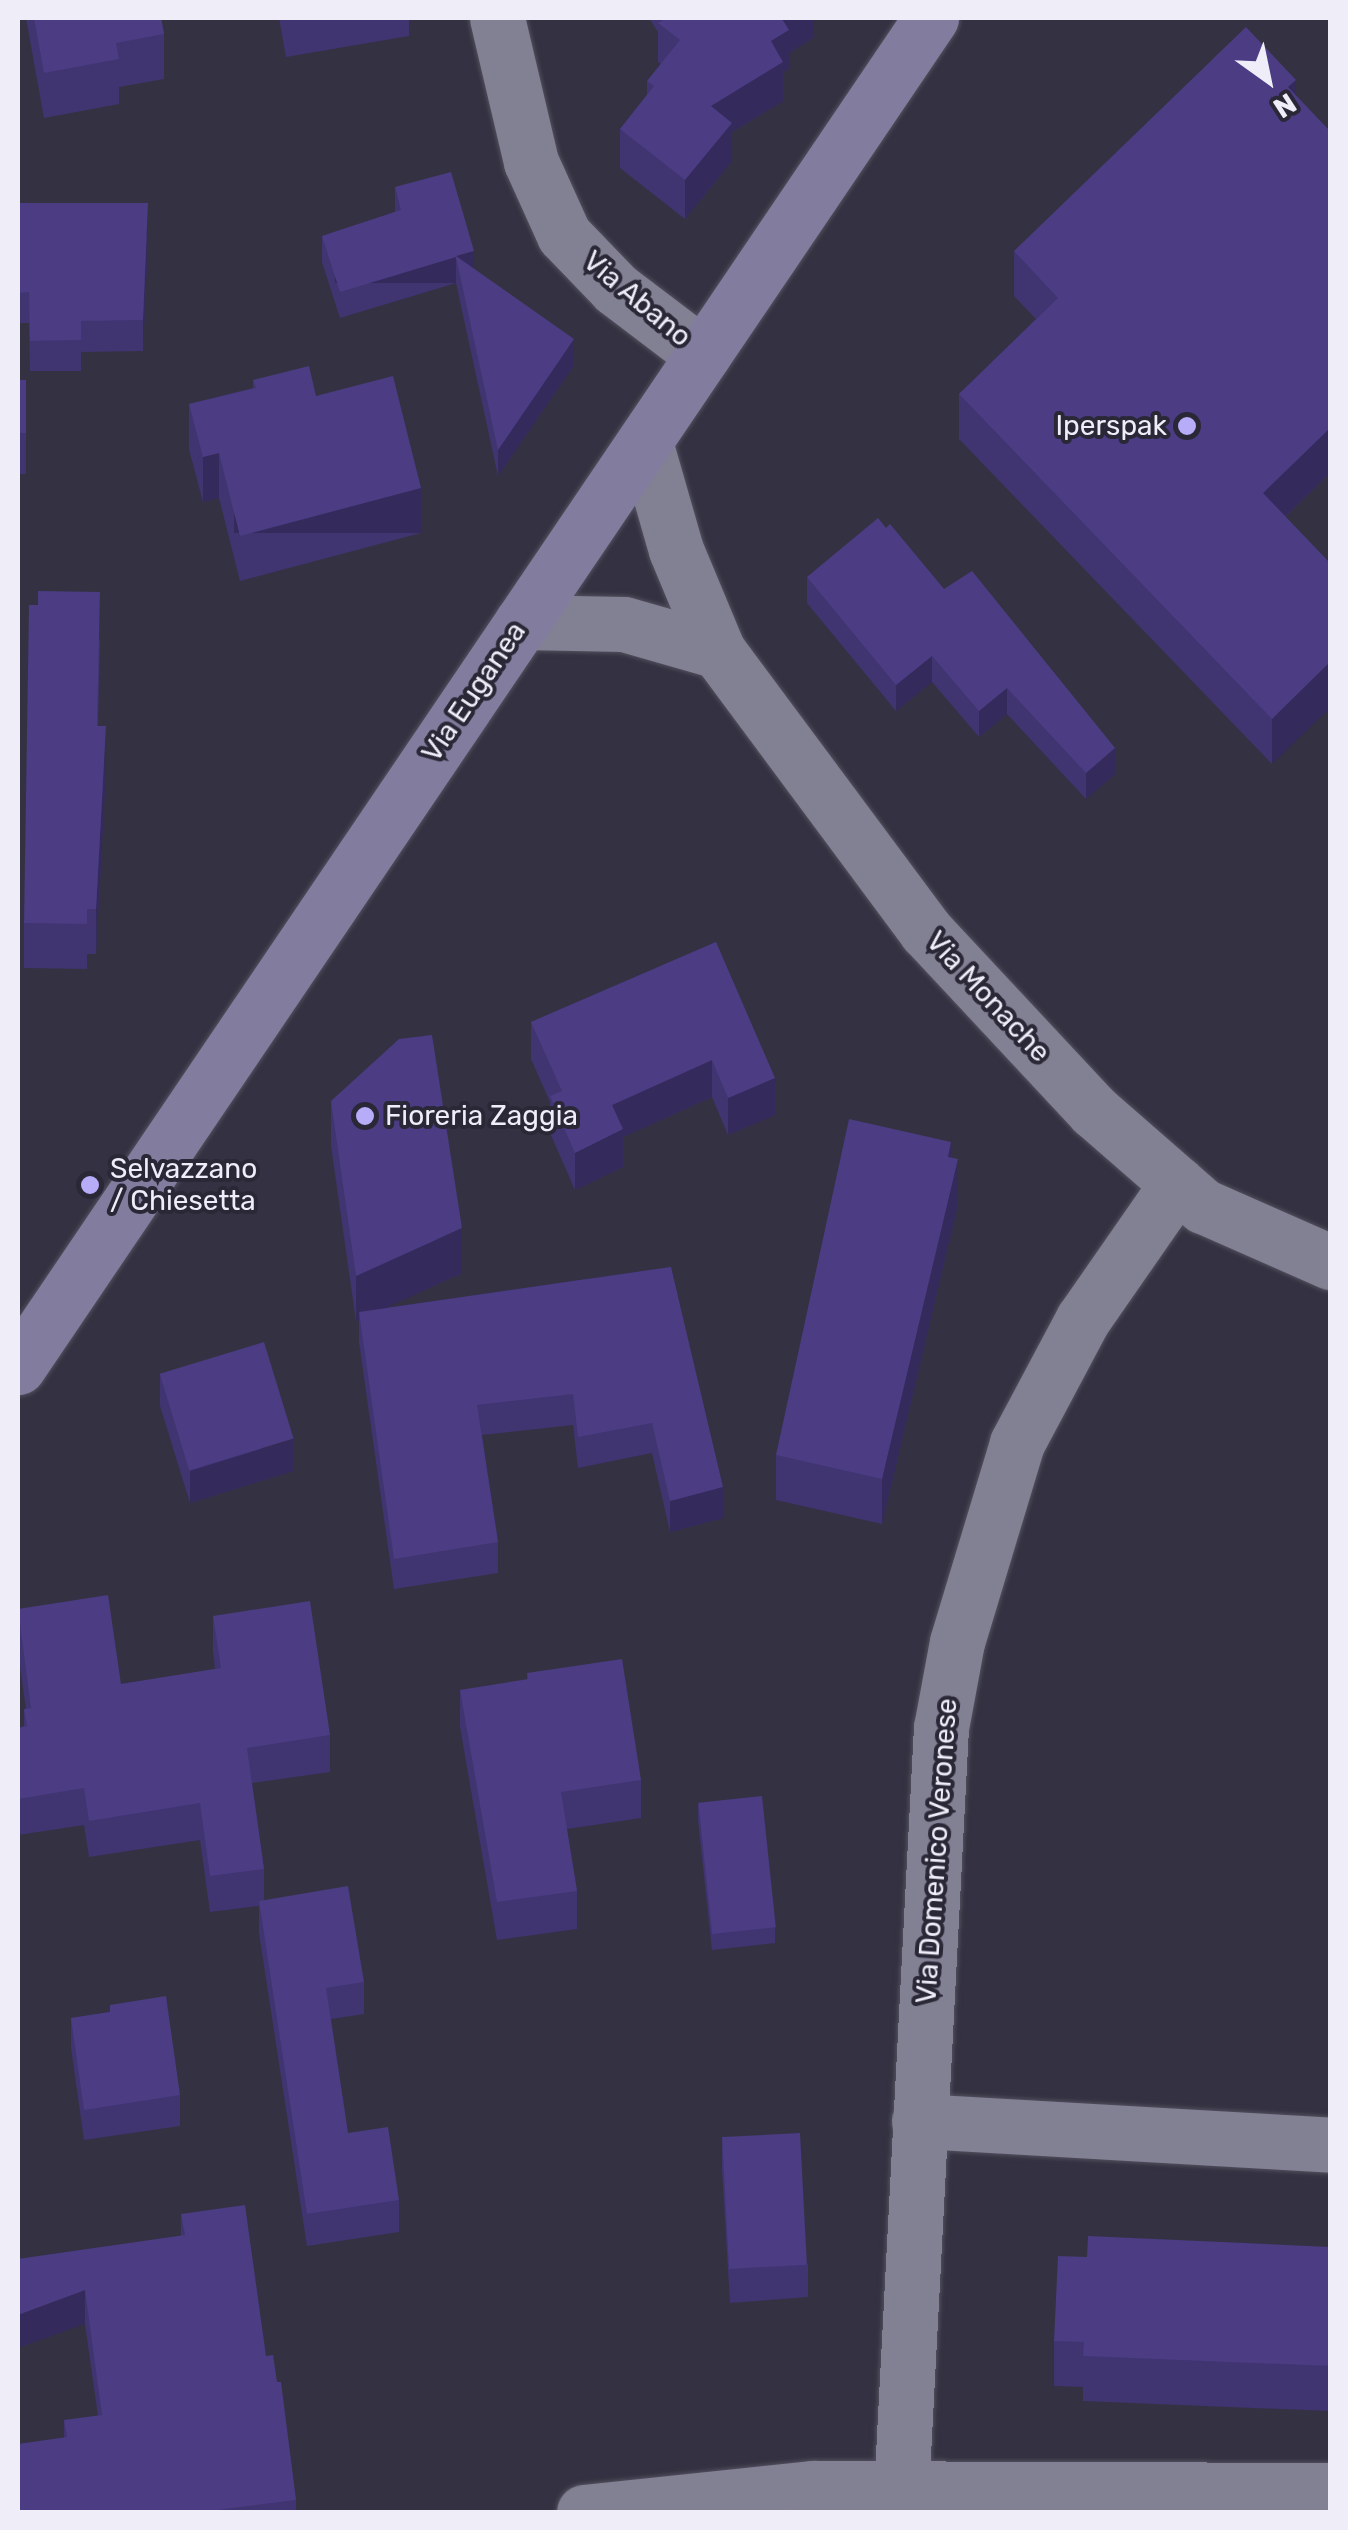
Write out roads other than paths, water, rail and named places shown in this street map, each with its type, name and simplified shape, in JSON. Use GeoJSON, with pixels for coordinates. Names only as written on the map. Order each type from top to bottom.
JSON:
{"type":"FeatureCollection","features":[{"type":"Feature","properties":{"kind":"street","name":"Via Abano"},"geometry":{"type":"LineString","coordinates":[[497,18],[531,162],[564,235],[616,290],[703,354]]}},
{"type":"Feature","properties":{"kind":"street","name":"Via Euganea"},"geometry":{"type":"LineString","coordinates":[[18,1367],[931,18]]}},
{"type":"Feature","properties":{"kind":"street","name":"Via Monache"},"geometry":{"type":"LineString","coordinates":[[644,442],[676,550],[718,651],[926,930],[1094,1112],[1203,1206],[1330,1262]]}},
{"type":"Feature","properties":{"kind":"street"},"geometry":{"type":"LineString","coordinates":[[522,622],[624,624],[718,651]]}},
{"type":"Feature","properties":{"kind":"street","name":"Via Domenico Veronese"},"geometry":{"type":"LineString","coordinates":[[901,2500],[941,1728],[957,1642],[1017,1444],[1083,1319],[1177,1184]]}},
{"type":"Feature","properties":{"kind":"street"},"geometry":{"type":"LineString","coordinates":[[919,2121],[1330,2145]]}},
{"type":"Feature","properties":{"kind":"street"},"geometry":{"type":"LineString","coordinates":[[584,2512],[813,2488],[901,2500],[1330,2490]]}},
{"type":"Feature","properties":{"kind":"place","name":"Iperspak"},"geometry":{"type":"Point","coordinates":[1187,426]}},
{"type":"Feature","properties":{"kind":"place","name":"Fioreria Zaggia"},"geometry":{"type":"Point","coordinates":[365,1116]}},
{"type":"Feature","properties":{"kind":"place","name":"Selvazzano / Chiesetta"},"geometry":{"type":"Point","coordinates":[90,1185]}}]}
